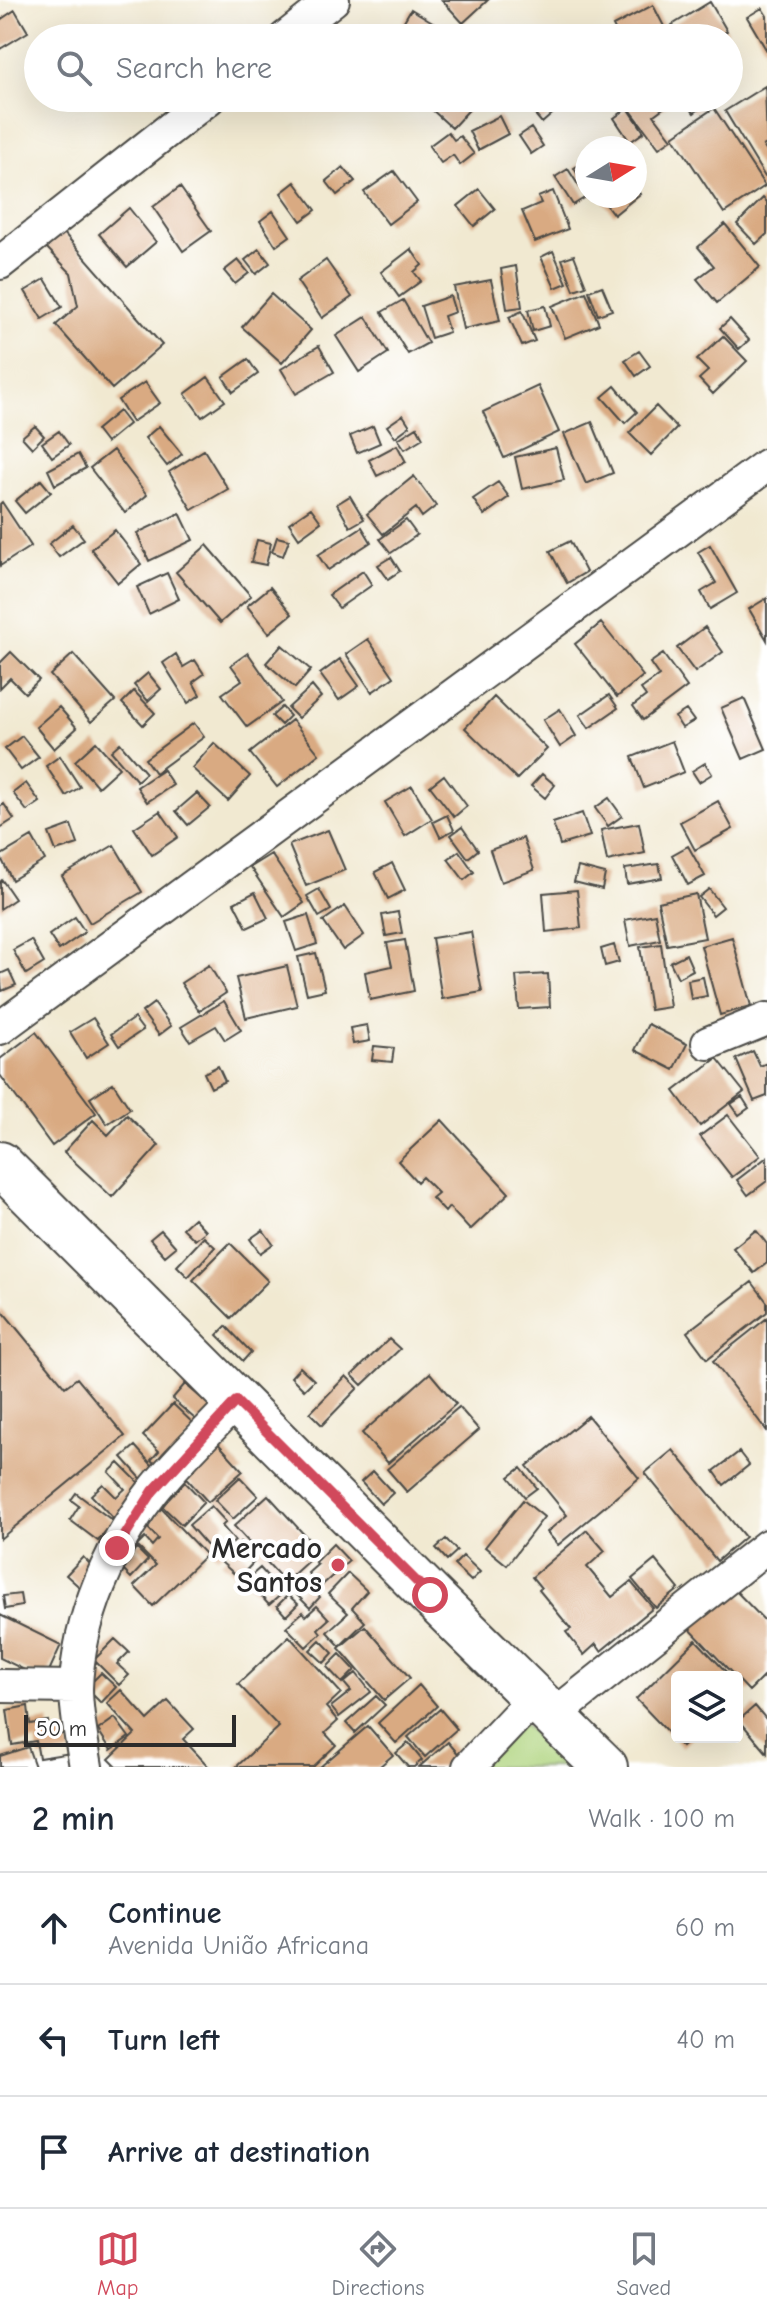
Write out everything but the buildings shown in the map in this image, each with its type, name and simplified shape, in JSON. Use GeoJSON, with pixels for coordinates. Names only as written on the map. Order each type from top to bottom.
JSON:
{"type":"FeatureCollection","features":[{"type":"Feature","properties":{"kind":"main road"},"geometry":{"type":"LineString","coordinates":[[0,1164],[605,1767]]}},
{"type":"Feature","properties":{"kind":"street"},"geometry":{"type":"LineString","coordinates":[[303,24],[333,0]]}},
{"type":"Feature","properties":{"kind":"street"},"geometry":{"type":"LineString","coordinates":[[0,263],[191,112]]}},
{"type":"Feature","properties":{"kind":"street"},"geometry":{"type":"LineString","coordinates":[[0,1028],[767,465]]}},
{"type":"Feature","properties":{"kind":"street"},"geometry":{"type":"LineString","coordinates":[[708,1043],[767,1019]]}},
{"type":"Feature","properties":{"kind":"street"},"geometry":{"type":"LineString","coordinates":[[86,1767],[76,1687],[80,1652],[94,1598],[117,1548],[153,1491],[236,1401]]}},
{"type":"Feature","properties":{"kind":"street"},"geometry":{"type":"LineString","coordinates":[[469,1767],[543,1707],[767,1546]]}},
{"type":"Feature","properties":{"kind":"street"},"geometry":{"type":"LineString","coordinates":[[0,1686],[76,1687]]}},
{"type":"Feature","properties":{"kind":"green space"},"geometry":{"type":"Polygon","coordinates":[[[520,1720],[566,1767],[471,1767],[520,1720]]]}},
{"type":"Feature","properties":{"kind":"place","name":"Mercado Santos"},"geometry":{"type":"Point","coordinates":[338,1565]}},
{"type":"Feature","properties":{"kind":"route"},"geometry":{"type":"LineString","coordinates":[[117,1548],[153,1491],[236,1401],[430,1595]]}}]}
